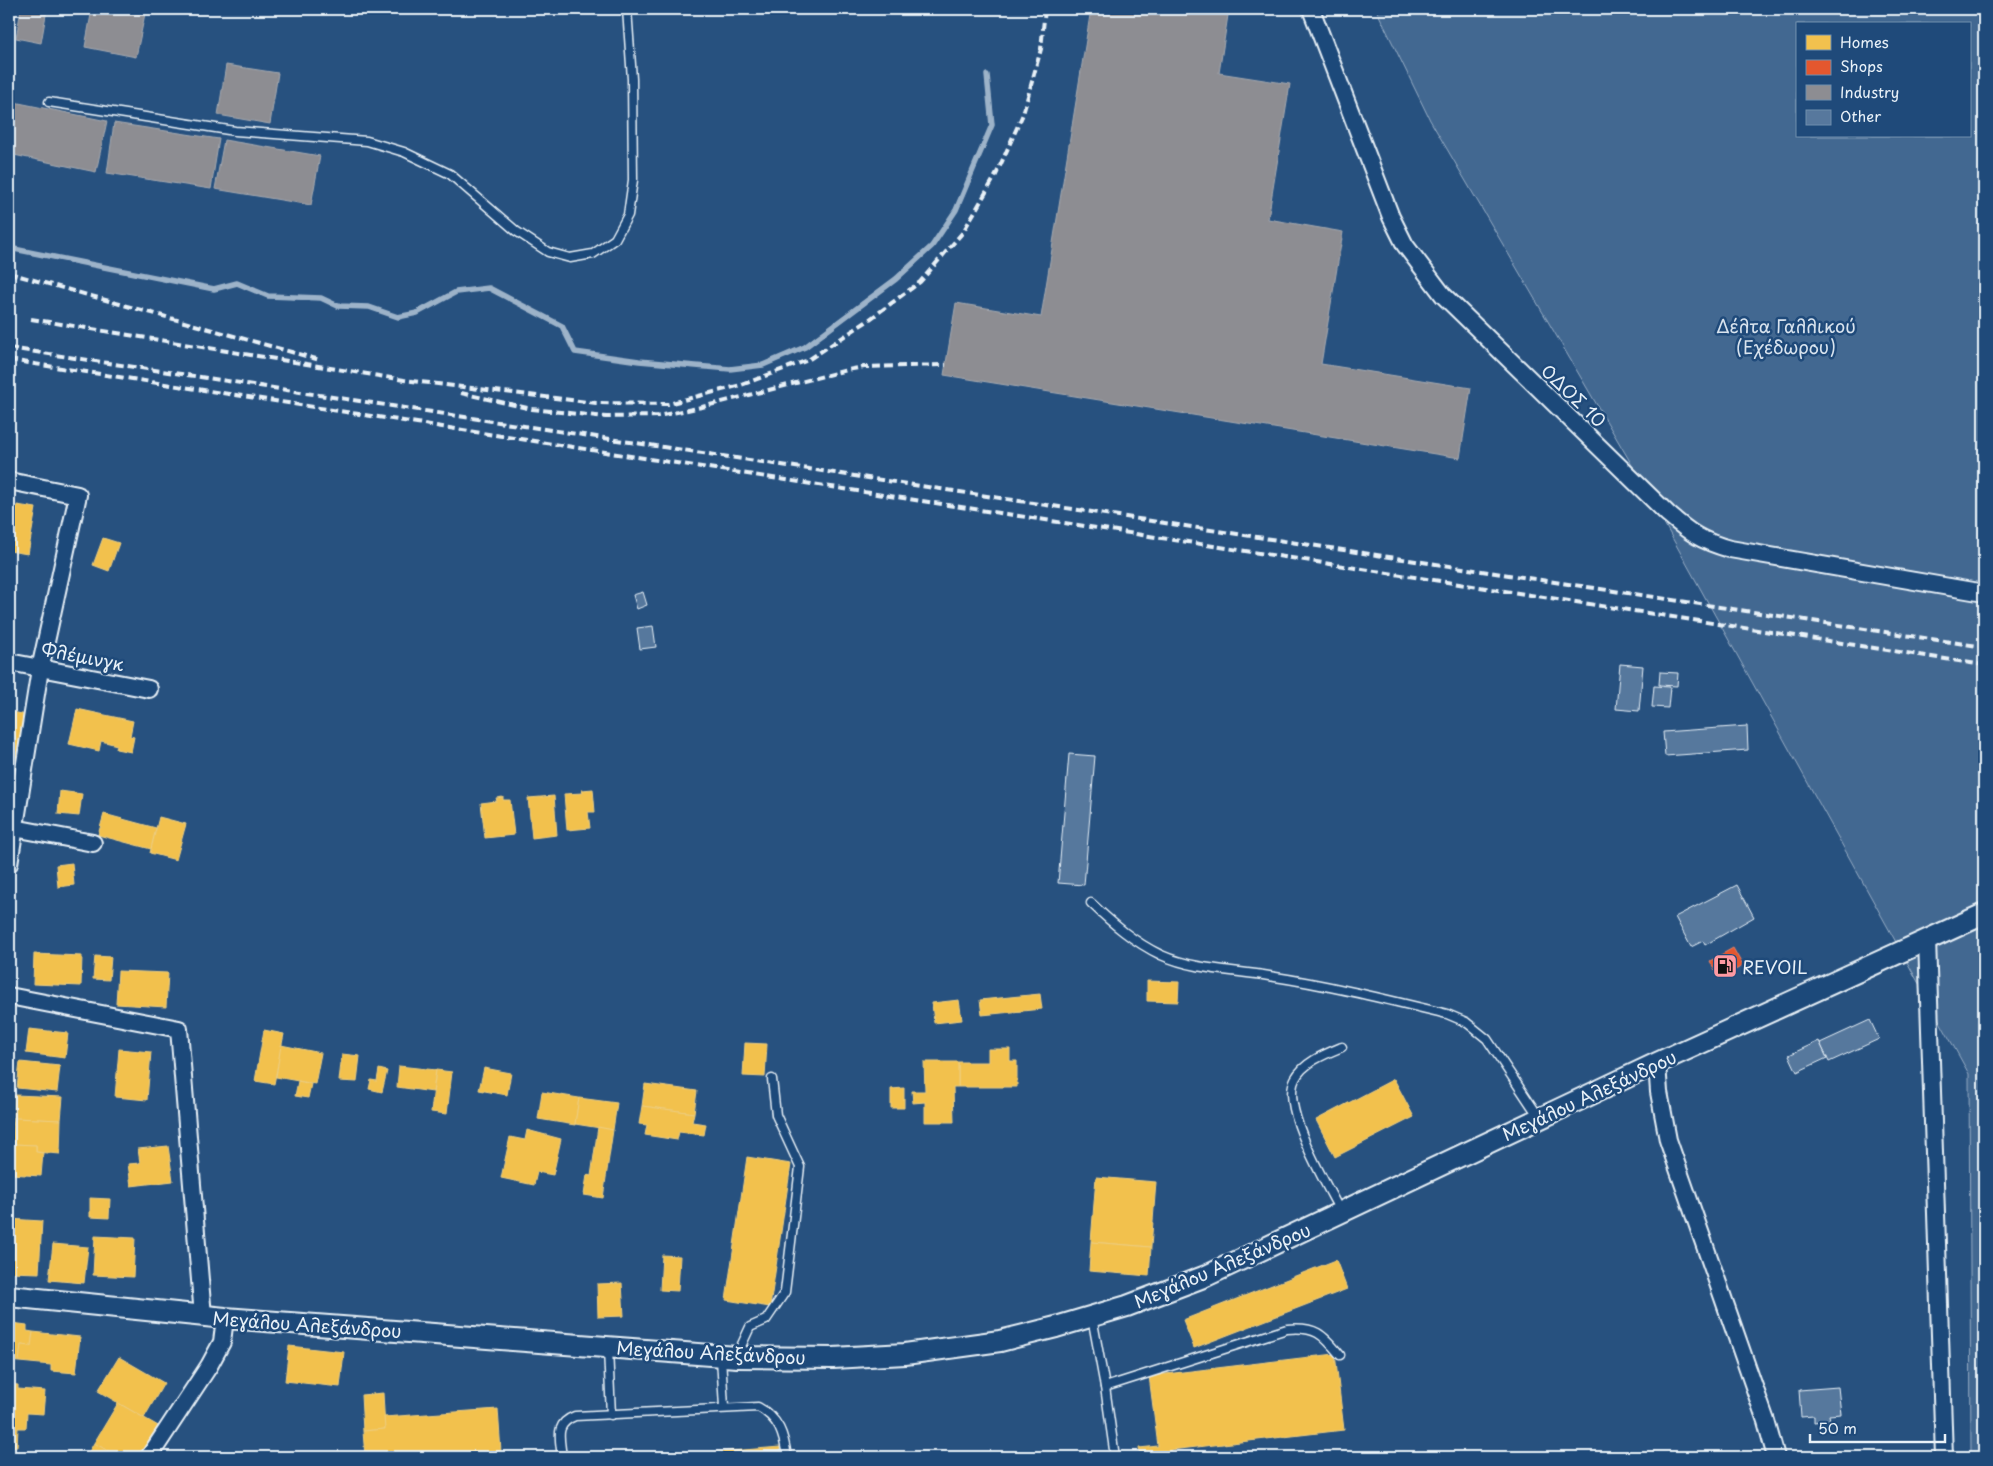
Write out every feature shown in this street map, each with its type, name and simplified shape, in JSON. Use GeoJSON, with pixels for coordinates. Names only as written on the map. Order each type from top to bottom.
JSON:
{"type":"FeatureCollection","features":[{"type":"Feature","properties":{"kind":"street","name":"ΟΔΟΣ 10"},"geometry":{"type":"LineString","coordinates":[[1311,9],[1391,217],[1405,245],[1443,295],[1668,514],[1689,532],[1708,543],[1730,549],[1984,593]]}},
{"type":"Feature","properties":{"kind":"street"},"geometry":{"type":"LineString","coordinates":[[9,481],[78,495],[40,669],[11,827],[9,864]]}},
{"type":"Feature","properties":{"kind":"street","name":"Φλέμινγκ"},"geometry":{"type":"LineString","coordinates":[[9,662],[149,689]]}},
{"type":"Feature","properties":{"kind":"street"},"geometry":{"type":"LineString","coordinates":[[11,827],[93,843]]}},
{"type":"Feature","properties":{"kind":"street","name":"Μεγάλου Αλεξάνδρου"},"geometry":{"type":"LineString","coordinates":[[9,1296],[225,1318],[729,1356],[833,1358],[905,1354],[1000,1341],[1127,1306],[1206,1276],[1657,1063],[1984,914]]}},
{"type":"Feature","properties":{"kind":"street"},"geometry":{"type":"LineString","coordinates":[[1927,939],[1944,1457]]}},
{"type":"Feature","properties":{"kind":"street"},"geometry":{"type":"LineString","coordinates":[[9,996],[179,1029],[203,1316]]}},
{"type":"Feature","properties":{"kind":"street"},"geometry":{"type":"LineString","coordinates":[[1657,1063],[1659,1092],[1668,1140],[1766,1421],[1776,1457]]}},
{"type":"Feature","properties":{"kind":"street"},"geometry":{"type":"LineString","coordinates":[[149,1457],[222,1342],[225,1318]]}},
{"type":"Feature","properties":{"kind":"lane"},"geometry":{"type":"LineString","coordinates":[[49,102],[236,131],[367,141],[404,152],[450,174],[516,231],[540,247],[548,252],[570,258],[593,254],[615,239],[628,214],[633,180],[632,79],[627,9]]}},
{"type":"Feature","properties":{"kind":"lane"},"geometry":{"type":"LineString","coordinates":[[1091,903],[1133,940],[1162,955],[1183,963],[1270,976],[1328,988],[1448,1014],[1466,1022],[1487,1039],[1540,1119]]}},
{"type":"Feature","properties":{"kind":"lane"},"geometry":{"type":"LineString","coordinates":[[1341,1212],[1296,1121],[1292,1100],[1294,1081],[1300,1071],[1320,1056],[1342,1047]]}},
{"type":"Feature","properties":{"kind":"lane"},"geometry":{"type":"LineString","coordinates":[[724,1407],[729,1356],[750,1327],[766,1320],[785,1292],[800,1166],[776,1115],[772,1079]]}},
{"type":"Feature","properties":{"kind":"lane"},"geometry":{"type":"LineString","coordinates":[[1092,1317],[1115,1457]]}},
{"type":"Feature","properties":{"kind":"lane"},"geometry":{"type":"LineString","coordinates":[[1105,1387],[1287,1329],[1302,1328],[1314,1330],[1330,1342],[1340,1355]]}},
{"type":"Feature","properties":{"kind":"lane"},"geometry":{"type":"LineString","coordinates":[[608,1346],[611,1415]]}},
{"type":"Feature","properties":{"kind":"lane"},"geometry":{"type":"LineString","coordinates":[[562,1457],[560,1429],[563,1422],[575,1416],[724,1407],[758,1407],[768,1412],[784,1434],[787,1457]]}},
{"type":"Feature","properties":{"kind":"green space","name":"Δέλτα Γαλλικού (Εχέδωρου)"},"geometry":{"type":"Polygon","coordinates":[[[1376,9],[1984,9],[1984,1457],[1971,1457],[1969,1074],[1628,458],[1430,120],[1376,9]]]}},
{"type":"Feature","properties":{"kind":"building: Homes"},"geometry":{"type":"Polygon","coordinates":[[[17,505],[36,508],[28,554],[9,551],[9,511],[16,513],[17,505]]]}},
{"type":"Feature","properties":{"kind":"building: Homes"},"geometry":{"type":"Polygon","coordinates":[[[103,538],[119,543],[109,571],[93,565],[103,538]]]}},
{"type":"Feature","properties":{"kind":"building: Homes"},"geometry":{"type":"Polygon","coordinates":[[[77,709],[133,721],[130,736],[134,737],[131,752],[116,749],[117,745],[101,741],[99,751],[69,744],[77,709]]]}},
{"type":"Feature","properties":{"kind":"building: Homes"},"geometry":{"type":"Polygon","coordinates":[[[9,711],[30,716],[22,753],[9,751],[9,711]]]}},
{"type":"Feature","properties":{"kind":"building: Homes"},"geometry":{"type":"Polygon","coordinates":[[[9,751],[22,753],[16,779],[9,777],[9,751]]]}},
{"type":"Feature","properties":{"kind":"building: Homes"},"geometry":{"type":"Polygon","coordinates":[[[9,777],[16,779],[9,812],[9,777]]]}},
{"type":"Feature","properties":{"kind":"building: Homes"},"geometry":{"type":"Polygon","coordinates":[[[593,789],[595,812],[588,812],[590,828],[567,830],[564,794],[583,793],[582,790],[593,789]]]}},
{"type":"Feature","properties":{"kind":"building: Homes"},"geometry":{"type":"Polygon","coordinates":[[[60,791],[82,794],[79,816],[58,814],[60,791]]]}},
{"type":"Feature","properties":{"kind":"building: Homes"},"geometry":{"type":"Polygon","coordinates":[[[554,796],[557,835],[532,838],[528,798],[554,796]]]}},
{"type":"Feature","properties":{"kind":"building: Homes"},"geometry":{"type":"Polygon","coordinates":[[[503,797],[503,800],[510,800],[514,835],[485,838],[481,803],[497,801],[496,798],[503,797]]]}},
{"type":"Feature","properties":{"kind":"building: Homes"},"geometry":{"type":"Polygon","coordinates":[[[104,814],[156,828],[151,849],[98,835],[104,814]]]}},
{"type":"Feature","properties":{"kind":"building: Homes"},"geometry":{"type":"Polygon","coordinates":[[[159,817],[186,824],[176,860],[150,853],[159,817]]]}},
{"type":"Feature","properties":{"kind":"building: Homes"},"geometry":{"type":"Polygon","coordinates":[[[72,863],[74,885],[58,887],[56,865],[72,863]]]}},
{"type":"Feature","properties":{"kind":"building: Homes"},"geometry":{"type":"Polygon","coordinates":[[[34,954],[82,956],[81,986],[33,984],[34,954]]]}},
{"type":"Feature","properties":{"kind":"building: Homes"},"geometry":{"type":"Polygon","coordinates":[[[95,956],[111,957],[109,980],[93,979],[95,956]]]}},
{"type":"Feature","properties":{"kind":"building: Homes"},"geometry":{"type":"Polygon","coordinates":[[[118,971],[168,973],[166,1007],[116,1004],[118,971]]]}},
{"type":"Feature","properties":{"kind":"building: Homes"},"geometry":{"type":"Polygon","coordinates":[[[1147,981],[1179,982],[1178,1002],[1147,1001],[1147,981]]]}},
{"type":"Feature","properties":{"kind":"building: Homes"},"geometry":{"type":"Polygon","coordinates":[[[1040,994],[1042,1009],[982,1015],[980,1000],[1040,994]]]}},
{"type":"Feature","properties":{"kind":"building: Homes"},"geometry":{"type":"Polygon","coordinates":[[[959,1000],[962,1020],[934,1023],[932,1003],[959,1000]]]}},
{"type":"Feature","properties":{"kind":"building: Homes"},"geometry":{"type":"Polygon","coordinates":[[[29,1029],[68,1033],[65,1058],[26,1053],[29,1029]]]}},
{"type":"Feature","properties":{"kind":"building: Homes"},"geometry":{"type":"Polygon","coordinates":[[[264,1030],[284,1034],[274,1084],[255,1081],[264,1030]]]}},
{"type":"Feature","properties":{"kind":"building: Homes"},"geometry":{"type":"Polygon","coordinates":[[[745,1043],[767,1044],[765,1077],[743,1076],[745,1043]]]}},
{"type":"Feature","properties":{"kind":"building: Homes"},"geometry":{"type":"Polygon","coordinates":[[[281,1045],[321,1053],[315,1084],[276,1077],[281,1045]]]}},
{"type":"Feature","properties":{"kind":"building: Homes"},"geometry":{"type":"Polygon","coordinates":[[[119,1049],[151,1052],[147,1100],[115,1097],[119,1049]]]}},
{"type":"Feature","properties":{"kind":"building: Homes"},"geometry":{"type":"Polygon","coordinates":[[[988,1049],[1010,1049],[1010,1061],[1017,1061],[1017,1087],[958,1087],[958,1062],[988,1062],[988,1049]]]}},
{"type":"Feature","properties":{"kind":"building: Homes"},"geometry":{"type":"Polygon","coordinates":[[[342,1054],[360,1056],[357,1082],[339,1081],[342,1054]]]}},
{"type":"Feature","properties":{"kind":"building: Homes"},"geometry":{"type":"Polygon","coordinates":[[[20,1062],[60,1066],[57,1092],[17,1088],[20,1062]]]}},
{"type":"Feature","properties":{"kind":"building: Homes"},"geometry":{"type":"Polygon","coordinates":[[[924,1062],[958,1062],[958,1087],[953,1087],[954,1122],[925,1122],[925,1102],[913,1103],[912,1091],[925,1091],[924,1062]]]}},
{"type":"Feature","properties":{"kind":"building: Homes"},"geometry":{"type":"Polygon","coordinates":[[[399,1066],[436,1070],[433,1092],[397,1087],[399,1066]]]}},
{"type":"Feature","properties":{"kind":"building: Homes"},"geometry":{"type":"Polygon","coordinates":[[[484,1068],[511,1073],[507,1095],[479,1090],[484,1068]]]}},
{"type":"Feature","properties":{"kind":"building: Homes"},"geometry":{"type":"Polygon","coordinates":[[[379,1069],[387,1071],[382,1092],[369,1089],[371,1080],[377,1081],[379,1069]]]}},
{"type":"Feature","properties":{"kind":"building: Homes"},"geometry":{"type":"Polygon","coordinates":[[[436,1070],[452,1072],[447,1114],[431,1112],[436,1070]]]}},
{"type":"Feature","properties":{"kind":"building: Homes"},"geometry":{"type":"Polygon","coordinates":[[[1394,1079],[1414,1117],[1335,1157],[1316,1120],[1394,1079]]]}},
{"type":"Feature","properties":{"kind":"building: Homes"},"geometry":{"type":"Polygon","coordinates":[[[298,1081],[311,1084],[308,1098],[295,1096],[298,1081]]]}},
{"type":"Feature","properties":{"kind":"building: Homes"},"geometry":{"type":"Polygon","coordinates":[[[645,1084],[697,1091],[694,1113],[642,1106],[645,1084]]]}},
{"type":"Feature","properties":{"kind":"building: Homes"},"geometry":{"type":"Polygon","coordinates":[[[904,1088],[904,1108],[891,1108],[891,1089],[904,1088]]]}},
{"type":"Feature","properties":{"kind":"building: Homes"},"geometry":{"type":"Polygon","coordinates":[[[542,1092],[579,1098],[575,1125],[538,1119],[542,1092]]]}},
{"type":"Feature","properties":{"kind":"building: Homes"},"geometry":{"type":"Polygon","coordinates":[[[15,1095],[63,1097],[61,1120],[14,1118],[15,1095]]]}},
{"type":"Feature","properties":{"kind":"building: Homes"},"geometry":{"type":"Polygon","coordinates":[[[579,1098],[617,1103],[613,1130],[575,1124],[579,1098]]]}},
{"type":"Feature","properties":{"kind":"building: Homes"},"geometry":{"type":"Polygon","coordinates":[[[642,1106],[694,1113],[692,1122],[706,1124],[704,1135],[679,1132],[677,1140],[645,1135],[647,1125],[639,1124],[642,1106]]]}},
{"type":"Feature","properties":{"kind":"building: Homes"},"geometry":{"type":"Polygon","coordinates":[[[14,1118],[61,1120],[60,1154],[36,1152],[36,1145],[12,1144],[14,1118]]]}},
{"type":"Feature","properties":{"kind":"building: Homes"},"geometry":{"type":"Polygon","coordinates":[[[598,1127],[613,1130],[603,1198],[584,1195],[587,1175],[591,1176],[598,1127]]]}},
{"type":"Feature","properties":{"kind":"building: Homes"},"geometry":{"type":"Polygon","coordinates":[[[527,1130],[561,1139],[553,1175],[537,1172],[534,1185],[501,1178],[510,1137],[525,1140],[527,1130]]]}},
{"type":"Feature","properties":{"kind":"building: Homes"},"geometry":{"type":"Polygon","coordinates":[[[12,1144],[36,1145],[36,1152],[43,1153],[41,1176],[10,1174],[12,1144]]]}},
{"type":"Feature","properties":{"kind":"building: Homes"},"geometry":{"type":"Polygon","coordinates":[[[168,1146],[173,1181],[131,1186],[128,1164],[140,1163],[138,1149],[168,1146]]]}},
{"type":"Feature","properties":{"kind":"building: Homes"},"geometry":{"type":"Polygon","coordinates":[[[747,1157],[791,1164],[770,1307],[726,1300],[747,1157]]]}},
{"type":"Feature","properties":{"kind":"building: Homes"},"geometry":{"type":"Polygon","coordinates":[[[1096,1177],[1156,1182],[1151,1247],[1091,1242],[1096,1177]]]}},
{"type":"Feature","properties":{"kind":"building: Homes"},"geometry":{"type":"Polygon","coordinates":[[[90,1198],[110,1199],[109,1218],[90,1217],[90,1198]]]}},
{"type":"Feature","properties":{"kind":"building: Homes"},"geometry":{"type":"Polygon","coordinates":[[[9,1219],[42,1221],[39,1273],[9,1272],[9,1219]]]}},
{"type":"Feature","properties":{"kind":"building: Homes"},"geometry":{"type":"Polygon","coordinates":[[[95,1236],[135,1238],[133,1277],[93,1275],[95,1236]]]}},
{"type":"Feature","properties":{"kind":"building: Homes"},"geometry":{"type":"Polygon","coordinates":[[[1091,1242],[1151,1247],[1149,1276],[1089,1271],[1091,1242]]]}},
{"type":"Feature","properties":{"kind":"building: Homes"},"geometry":{"type":"Polygon","coordinates":[[[53,1244],[88,1247],[84,1283],[49,1280],[53,1244]]]}},
{"type":"Feature","properties":{"kind":"building: Homes"},"geometry":{"type":"Polygon","coordinates":[[[662,1255],[680,1256],[678,1291],[660,1290],[662,1255]]]}},
{"type":"Feature","properties":{"kind":"building: Homes"},"geometry":{"type":"Polygon","coordinates":[[[1336,1260],[1347,1289],[1194,1348],[1183,1320],[1336,1260]]]}},
{"type":"Feature","properties":{"kind":"building: Homes"},"geometry":{"type":"Polygon","coordinates":[[[622,1283],[624,1316],[598,1317],[597,1284],[622,1283]]]}},
{"type":"Feature","properties":{"kind":"building: Homes"},"geometry":{"type":"Polygon","coordinates":[[[12,1323],[27,1325],[27,1331],[33,1332],[31,1346],[21,1345],[19,1362],[9,1361],[9,1329],[11,1329],[12,1323]]]}},
{"type":"Feature","properties":{"kind":"building: Homes"},"geometry":{"type":"Polygon","coordinates":[[[33,1332],[80,1337],[76,1373],[51,1371],[51,1365],[19,1362],[21,1345],[31,1346],[33,1332]]]}},
{"type":"Feature","properties":{"kind":"building: Homes"},"geometry":{"type":"Polygon","coordinates":[[[289,1346],[344,1352],[340,1387],[285,1381],[289,1346]]]}},
{"type":"Feature","properties":{"kind":"building: Homes"},"geometry":{"type":"Polygon","coordinates":[[[1335,1354],[1344,1430],[1171,1450],[1172,1457],[1140,1457],[1139,1448],[1158,1446],[1149,1376],[1335,1354]]]}},
{"type":"Feature","properties":{"kind":"building: Homes"},"geometry":{"type":"Polygon","coordinates":[[[119,1357],[164,1383],[144,1418],[98,1391],[119,1357]]]}},
{"type":"Feature","properties":{"kind":"building: Homes"},"geometry":{"type":"Polygon","coordinates":[[[9,1384],[18,1385],[18,1389],[45,1391],[43,1414],[27,1413],[26,1428],[18,1428],[17,1447],[9,1447],[9,1384]]]}},
{"type":"Feature","properties":{"kind":"building: Homes"},"geometry":{"type":"Polygon","coordinates":[[[383,1393],[385,1429],[363,1431],[361,1395],[383,1393]]]}},
{"type":"Feature","properties":{"kind":"building: Homes"},"geometry":{"type":"Polygon","coordinates":[[[118,1403],[160,1427],[143,1457],[119,1457],[94,1443],[118,1403]]]}},
{"type":"Feature","properties":{"kind":"building: Homes"},"geometry":{"type":"Polygon","coordinates":[[[498,1409],[501,1452],[423,1457],[365,1457],[363,1431],[385,1429],[384,1417],[498,1409]]]}},
{"type":"Feature","properties":{"kind":"building: Homes"},"geometry":{"type":"Polygon","coordinates":[[[94,1443],[119,1457],[86,1457],[94,1443]]]}},
{"type":"Feature","properties":{"kind":"building: Homes"},"geometry":{"type":"Polygon","coordinates":[[[780,1447],[781,1457],[659,1457],[780,1447]]]}},
{"type":"Feature","properties":{"kind":"building: Shops"},"geometry":{"type":"Polygon","coordinates":[[[1733,948],[1743,966],[1719,978],[1710,961],[1733,948]]]}},
{"type":"Feature","properties":{"kind":"building: Industry"},"geometry":{"type":"Polygon","coordinates":[[[21,9],[47,9],[41,43],[16,38],[21,9]]]}},
{"type":"Feature","properties":{"kind":"building: Industry"},"geometry":{"type":"Polygon","coordinates":[[[92,9],[146,9],[136,57],[85,47],[92,9]]]}},
{"type":"Feature","properties":{"kind":"building: Industry"},"geometry":{"type":"Polygon","coordinates":[[[1091,9],[1229,9],[1219,73],[1290,84],[1268,219],[1343,232],[1321,364],[1471,388],[1460,458],[944,375],[956,303],[1041,317],[1091,9]]]}},
{"type":"Feature","properties":{"kind":"building: Industry"},"geometry":{"type":"Polygon","coordinates":[[[226,65],[278,73],[270,124],[218,115],[226,65]]]}},
{"type":"Feature","properties":{"kind":"building: Industry"},"geometry":{"type":"Polygon","coordinates":[[[9,101],[107,121],[96,172],[9,154],[9,101]]]}},
{"type":"Feature","properties":{"kind":"building: Industry"},"geometry":{"type":"Polygon","coordinates":[[[114,123],[219,139],[211,189],[107,173],[114,123]]]}},
{"type":"Feature","properties":{"kind":"building: Industry"},"geometry":{"type":"Polygon","coordinates":[[[224,140],[320,156],[311,205],[215,189],[224,140]]]}},
{"type":"Feature","properties":{"kind":"building: Other"},"geometry":{"type":"Polygon","coordinates":[[[643,592],[647,605],[637,609],[633,595],[643,592]]]}},
{"type":"Feature","properties":{"kind":"building: Other"},"geometry":{"type":"Polygon","coordinates":[[[653,626],[656,647],[640,649],[637,628],[653,626]]]}},
{"type":"Feature","properties":{"kind":"building: Other"},"geometry":{"type":"Polygon","coordinates":[[[1620,664],[1643,666],[1639,711],[1616,709],[1620,664]]]}},
{"type":"Feature","properties":{"kind":"building: Other"},"geometry":{"type":"Polygon","coordinates":[[[1660,672],[1678,673],[1677,686],[1659,685],[1660,672]]]}},
{"type":"Feature","properties":{"kind":"building: Other"},"geometry":{"type":"Polygon","coordinates":[[[1654,686],[1670,687],[1668,708],[1652,707],[1654,686]]]}},
{"type":"Feature","properties":{"kind":"building: Other"},"geometry":{"type":"Polygon","coordinates":[[[1747,726],[1748,750],[1665,756],[1663,732],[1747,726]]]}},
{"type":"Feature","properties":{"kind":"building: Other"},"geometry":{"type":"Polygon","coordinates":[[[1069,754],[1095,756],[1084,885],[1058,883],[1069,754]]]}},
{"type":"Feature","properties":{"kind":"building: Other"},"geometry":{"type":"Polygon","coordinates":[[[1737,885],[1754,917],[1705,945],[1703,941],[1691,947],[1675,917],[1737,885]]]}},
{"type":"Feature","properties":{"kind":"building: Other"},"geometry":{"type":"Polygon","coordinates":[[[1870,1020],[1879,1039],[1829,1062],[1820,1043],[1870,1020]]]}},
{"type":"Feature","properties":{"kind":"building: Other"},"geometry":{"type":"Polygon","coordinates":[[[1819,1041],[1827,1058],[1797,1072],[1789,1055],[1819,1041]]]}},
{"type":"Feature","properties":{"kind":"building: Other"},"geometry":{"type":"Polygon","coordinates":[[[1838,1387],[1841,1414],[1829,1415],[1830,1420],[1814,1422],[1814,1416],[1801,1417],[1799,1390],[1838,1387]]]}},
{"type":"Feature","properties":{"kind":"waterway"},"geometry":{"type":"LineString","coordinates":[[9,248],[214,289],[237,283],[268,296],[321,298],[338,306],[369,307],[398,317],[417,313],[456,292],[489,288],[562,326],[575,352],[639,361],[730,369],[763,365],[805,347],[896,279],[932,246],[956,210],[992,125],[987,75]]}},
{"type":"Feature","properties":{"kind":"railway"},"geometry":{"type":"LineString","coordinates":[[31,319],[404,380],[596,403],[668,404],[741,385],[808,360],[866,322],[920,282],[963,232],[996,175],[1023,114],[1041,49],[1045,9]]}},
{"type":"Feature","properties":{"kind":"railway"},"geometry":{"type":"LineString","coordinates":[[9,273],[320,360]]}},
{"type":"Feature","properties":{"kind":"railway"},"geometry":{"type":"LineString","coordinates":[[9,348],[1984,647]]}},
{"type":"Feature","properties":{"kind":"railway"},"geometry":{"type":"LineString","coordinates":[[9,360],[1984,665]]}},
{"type":"Feature","properties":{"kind":"railway"},"geometry":{"type":"LineString","coordinates":[[461,393],[532,409],[606,417],[658,416],[702,407],[847,370],[864,367],[946,365]]}},
{"type":"Feature","properties":{"kind":"place","name":"REVOIL"},"geometry":{"type":"Point","coordinates":[1725,966]}}]}
